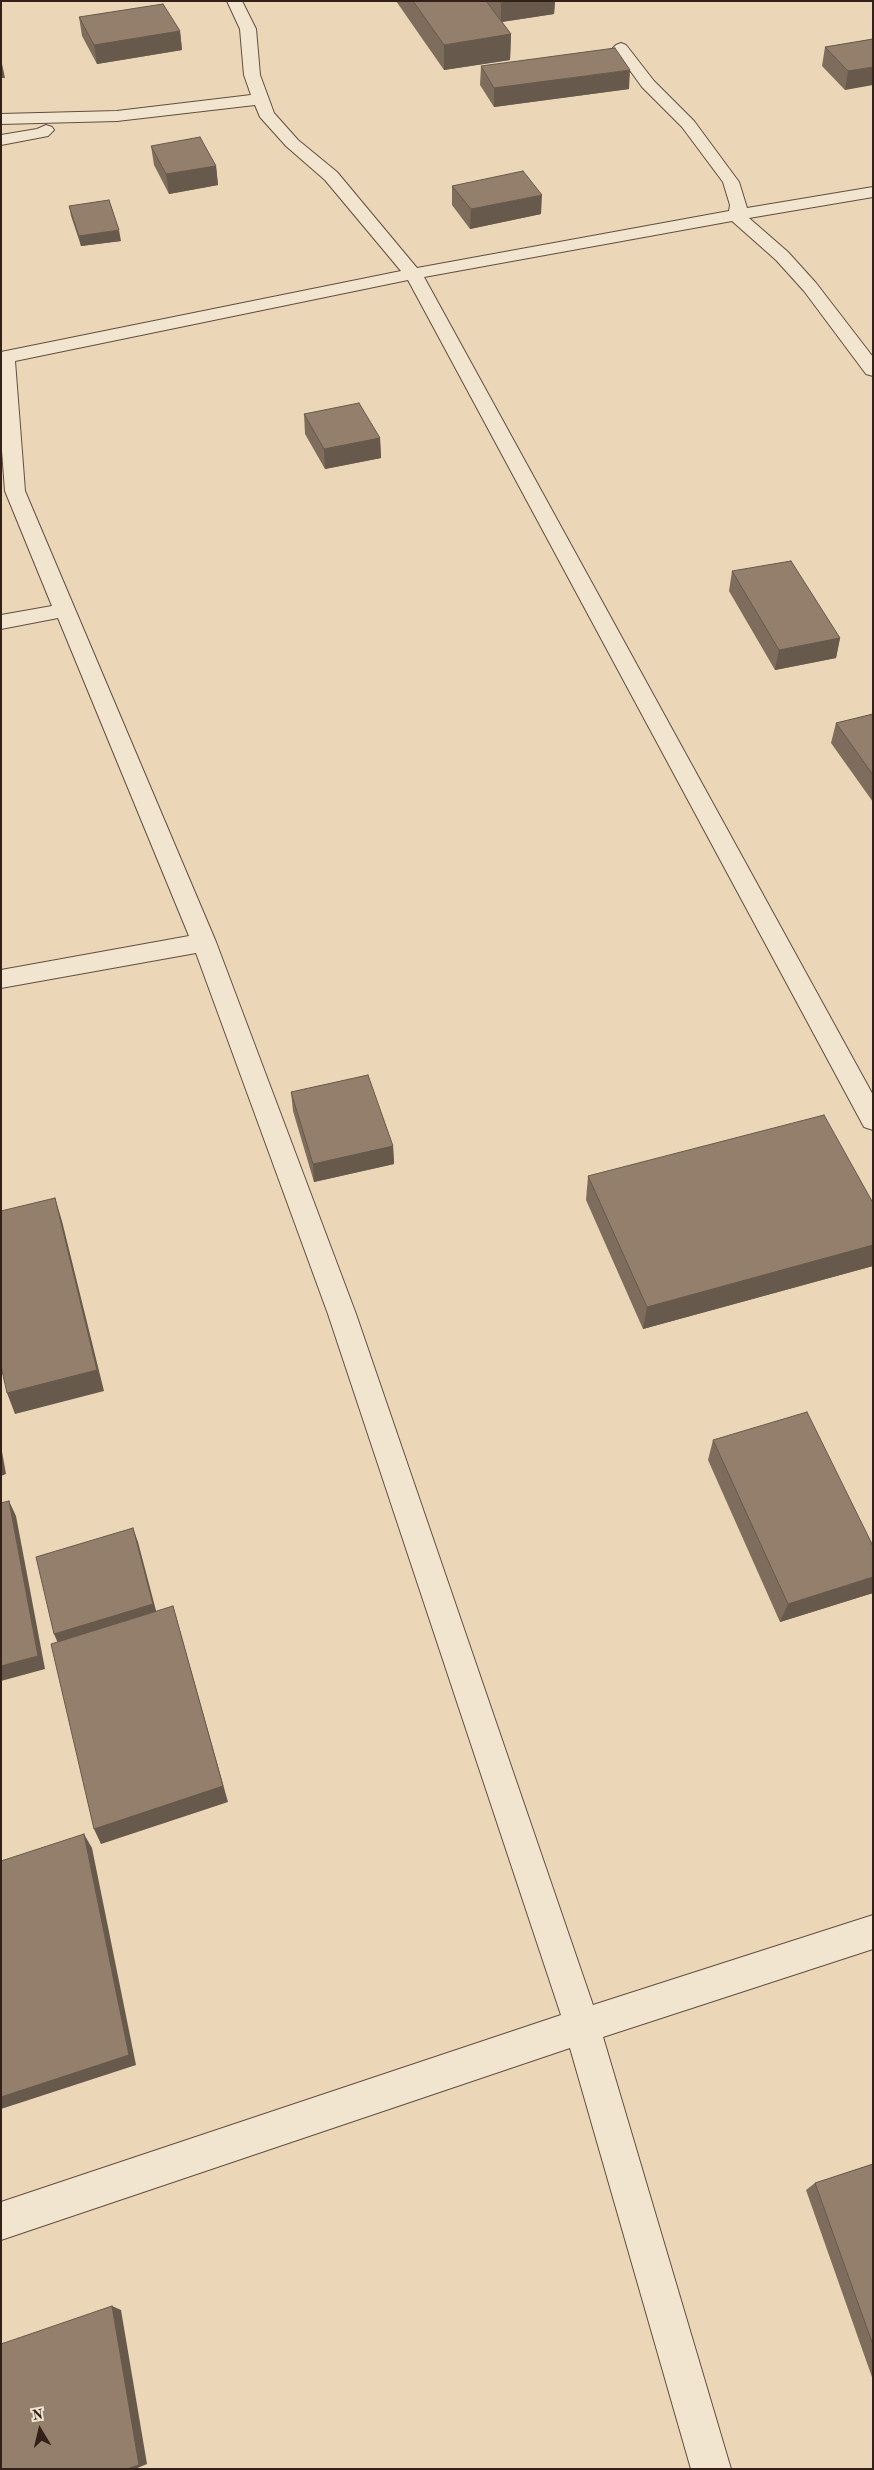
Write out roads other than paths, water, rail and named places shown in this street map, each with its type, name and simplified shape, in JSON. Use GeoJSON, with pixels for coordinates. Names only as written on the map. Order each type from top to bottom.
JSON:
{"type":"FeatureCollection","features":[{"type":"Feature","properties":{"kind":"street"},"geometry":{"type":"LineString","coordinates":[[234,1],[248,29],[252,75],[266,114],[292,143],[331,176],[413,274],[873,1120]]}},
{"type":"Feature","properties":{"kind":"street"},"geometry":{"type":"LineString","coordinates":[[621,48],[648,84],[688,124],[731,182],[739,205],[736,215]]}},
{"type":"Feature","properties":{"kind":"street"},"geometry":{"type":"LineString","coordinates":[[1,119],[117,116],[261,99]]}},
{"type":"Feature","properties":{"kind":"street"},"geometry":{"type":"LineString","coordinates":[[1,140],[42,133],[64,118]]}},
{"type":"Feature","properties":{"kind":"street"},"geometry":{"type":"LineString","coordinates":[[711,2469],[582,2026],[342,1314],[204,942],[15,491],[3,358],[413,274],[873,192]]}},
{"type":"Feature","properties":{"kind":"street"},"geometry":{"type":"LineString","coordinates":[[736,215],[776,250],[810,287],[873,370]]}},
{"type":"Feature","properties":{"kind":"street"},"geometry":{"type":"LineString","coordinates":[[1,622],[65,610]]}},
{"type":"Feature","properties":{"kind":"street"},"geometry":{"type":"LineString","coordinates":[[1,979],[204,942]]}},
{"type":"Feature","properties":{"kind":"street"},"geometry":{"type":"LineString","coordinates":[[1,2221],[582,2026],[873,1932]]}}]}
